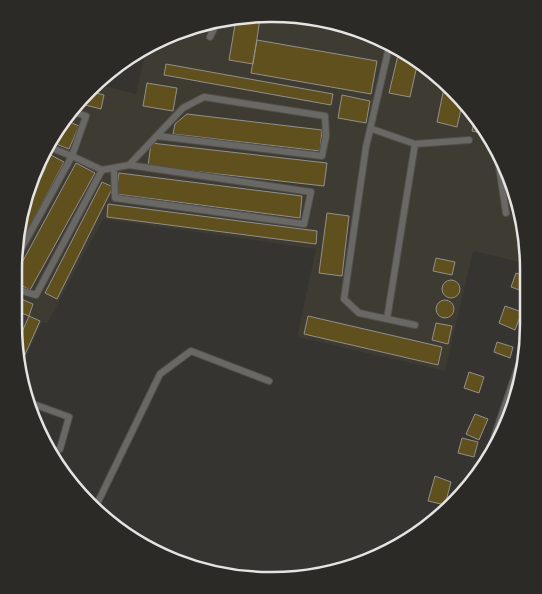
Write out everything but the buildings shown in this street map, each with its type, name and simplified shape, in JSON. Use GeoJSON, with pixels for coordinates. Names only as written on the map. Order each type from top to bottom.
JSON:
{"type":"FeatureCollection","features":[{"type":"Feature","properties":{"kind":"lane"},"geometry":{"type":"LineString","coordinates":[[210,37],[214,29]]}},
{"type":"Feature","properties":{"kind":"lane"},"geometry":{"type":"LineString","coordinates":[[388,52],[372,129],[366,147],[344,299],[359,313],[415,325]]}},
{"type":"Feature","properties":{"kind":"lane"},"geometry":{"type":"LineString","coordinates":[[129,165],[183,108],[204,96],[325,116],[326,136],[322,156],[157,136]]}},
{"type":"Feature","properties":{"kind":"lane"},"geometry":{"type":"LineString","coordinates":[[25,243],[72,156],[86,116],[79,114]]}},
{"type":"Feature","properties":{"kind":"lane"},"geometry":{"type":"LineString","coordinates":[[372,129],[415,144],[469,140]]}},
{"type":"Feature","properties":{"kind":"lane"},"geometry":{"type":"LineString","coordinates":[[387,319],[415,144]]}},
{"type":"Feature","properties":{"kind":"lane"},"geometry":{"type":"LineString","coordinates":[[54,150],[102,170],[129,165],[311,192],[304,224],[115,198],[114,168]]}},
{"type":"Feature","properties":{"kind":"lane"},"geometry":{"type":"LineString","coordinates":[[22,291],[36,295],[102,170]]}},
{"type":"Feature","properties":{"kind":"lane"},"geometry":{"type":"LineString","coordinates":[[500,174],[506,213]]}},
{"type":"Feature","properties":{"kind":"lane"},"geometry":{"type":"LineString","coordinates":[[98,502],[160,374],[191,351],[269,380]]}},
{"type":"Feature","properties":{"kind":"lane"},"geometry":{"type":"LineString","coordinates":[[37,405],[68,416],[60,448],[57,449]]}},
{"type":"Feature","properties":{"kind":"shaded area"},"geometry":{"type":"Polygon","coordinates":[[[271,22],[287,23],[319,27],[366,41],[409,64],[435,84],[458,107],[478,133],[494,161],[506,191],[515,223],[519,262],[473,251],[445,371],[297,337],[316,249],[103,219],[47,324],[42,322],[26,359],[22,323],[23,255],[27,223],[41,176],[64,133],[84,107],[105,86],[136,94],[144,58],[176,41],[223,27],[271,22]]]}}]}
